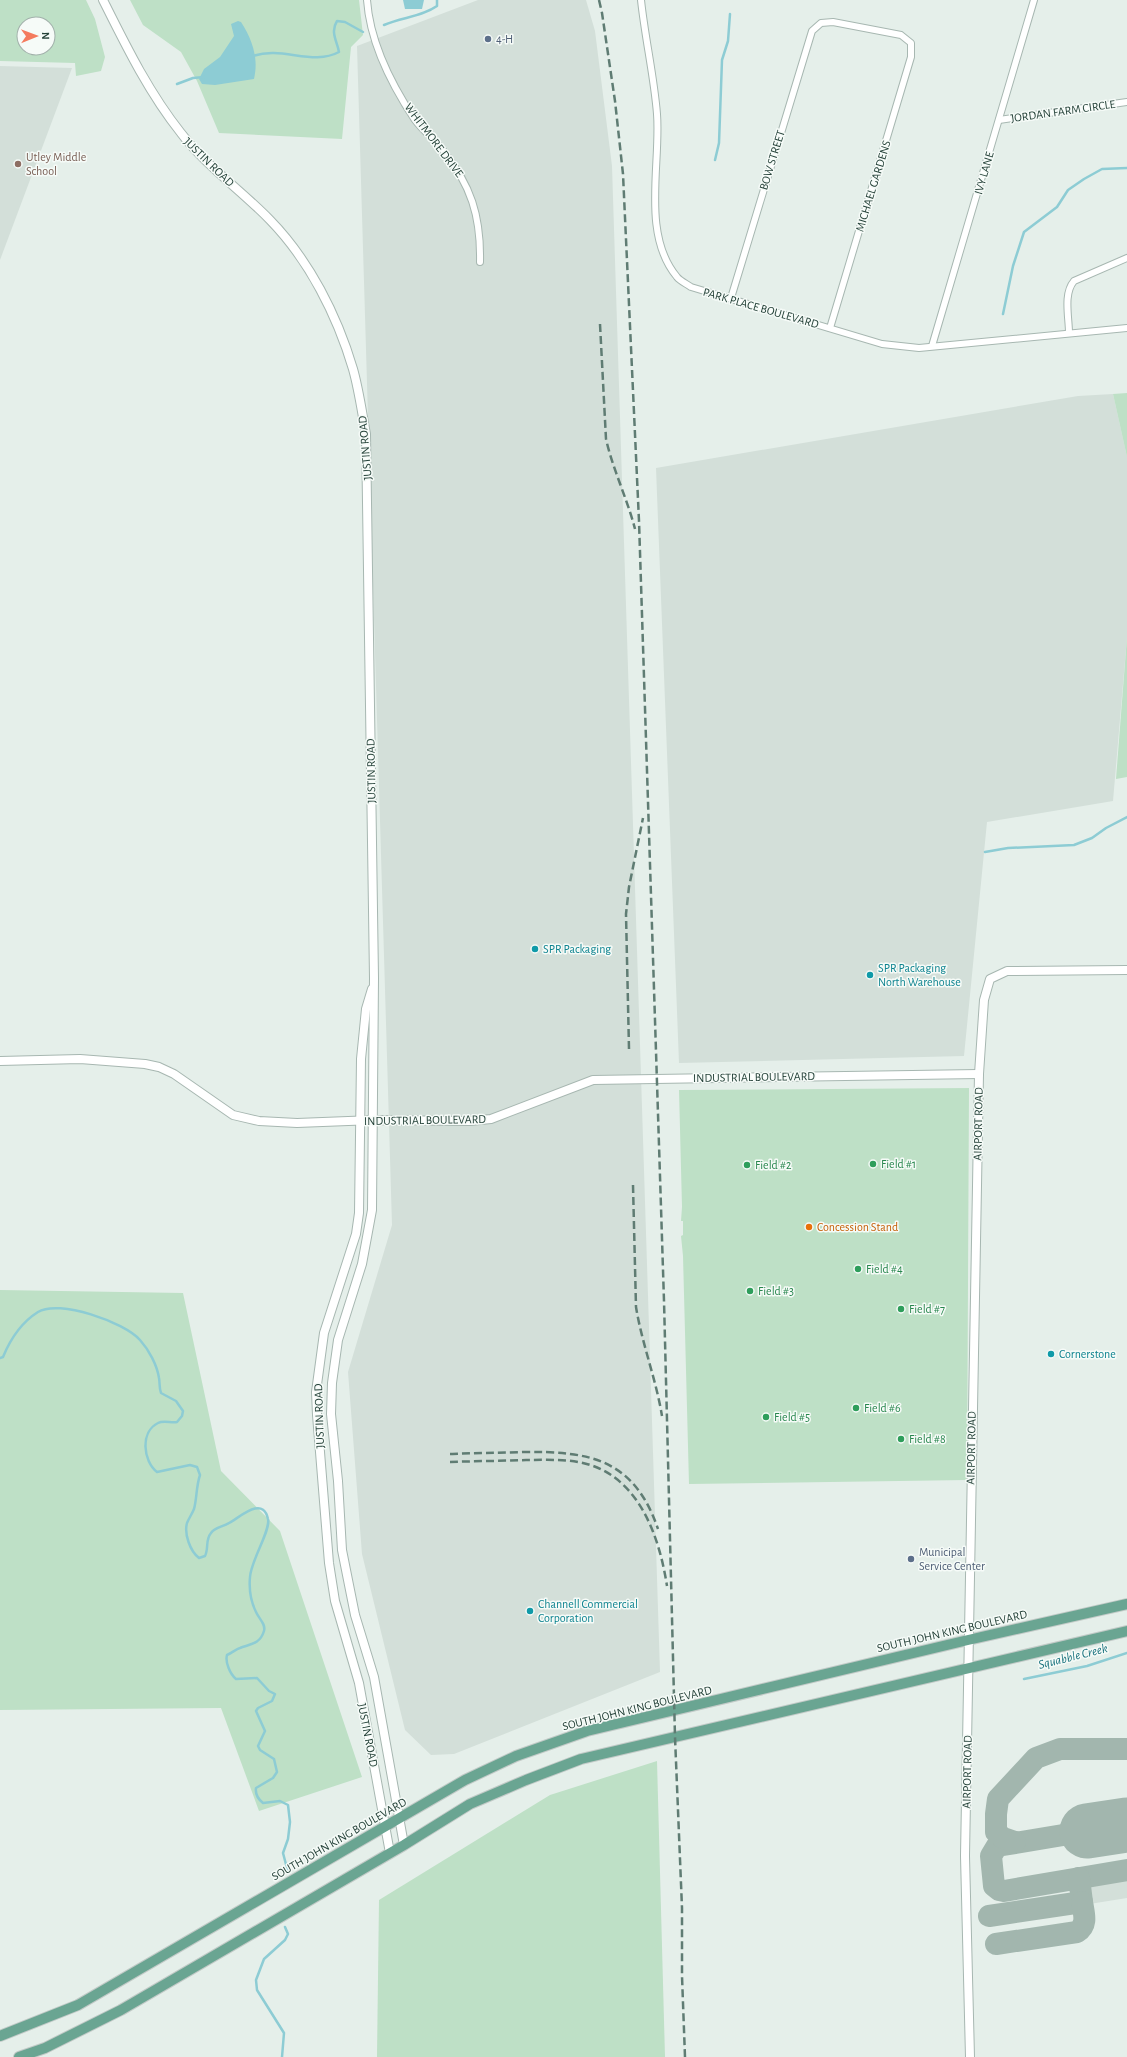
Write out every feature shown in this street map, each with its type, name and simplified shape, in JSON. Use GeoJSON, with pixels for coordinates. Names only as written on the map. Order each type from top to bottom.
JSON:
{"type":"FeatureCollection","features":[{"type":"Feature","properties":{"kind":"main road","name":"SOUTH JOHN KING BOULEVARD"},"geometry":{"type":"LineString","coordinates":[[0,2036],[78,2005],[465,1780],[516,1756],[587,1731],[968,1640],[1127,1604]]}},
{"type":"Feature","properties":{"kind":"main road"},"geometry":{"type":"LineString","coordinates":[[19,2057],[45,2048],[121,2010],[404,1845],[470,1804],[526,1780],[581,1759],[1127,1631]]}},
{"type":"Feature","properties":{"kind":"street","name":"JUSTIN ROAD"},"geometry":{"type":"LineString","coordinates":[[104,0],[158,102],[181,134],[208,162],[271,221],[305,263],[317,283],[345,345],[353,370],[366,434],[374,978],[374,1120],[372,1210],[362,1264],[338,1340],[332,1383],[331,1414],[344,1558],[355,1615],[374,1677],[404,1845]]}},
{"type":"Feature","properties":{"kind":"street","name":"WHITMORE DRIVE"},"geometry":{"type":"LineString","coordinates":[[367,0],[368,16],[375,42],[390,78],[416,121],[442,149],[463,178],[471,197],[479,225],[480,262]]}},
{"type":"Feature","properties":{"kind":"street","name":"PARK PLACE BOULEVARD"},"geometry":{"type":"LineString","coordinates":[[641,0],[654,76],[657,117],[655,175],[657,218],[661,241],[667,260],[677,278],[691,287],[882,344],[904,348],[1127,328]]}},
{"type":"Feature","properties":{"kind":"street","name":"IVY LANE"},"geometry":{"type":"LineString","coordinates":[[932,346],[1034,0]]}},
{"type":"Feature","properties":{"kind":"street","name":"MICHAEL GARDENS"},"geometry":{"type":"LineString","coordinates":[[818,24],[833,22],[894,33],[901,35],[911,43],[911,57],[830,328]]}},
{"type":"Feature","properties":{"kind":"street","name":"BOW STREET"},"geometry":{"type":"LineString","coordinates":[[731,298],[810,36],[818,24]]}},
{"type":"Feature","properties":{"kind":"street","name":"JORDAN FARM CIRCLE"},"geometry":{"type":"LineString","coordinates":[[999,120],[1127,102]]}},
{"type":"Feature","properties":{"kind":"street"},"geometry":{"type":"LineString","coordinates":[[1069,334],[1067,293],[1070,286],[1074,281],[1127,258]]}},
{"type":"Feature","properties":{"kind":"street","name":"AIRPORT ROAD"},"geometry":{"type":"LineString","coordinates":[[970,2057],[965,1893],[968,1640],[979,1074],[984,1000],[990,979],[1007,971],[1127,970]]}},
{"type":"Feature","properties":{"kind":"street","name":"JUSTIN ROAD"},"geometry":{"type":"LineString","coordinates":[[374,978],[366,1009],[360,1059],[359,1213],[356,1234],[324,1333],[316,1392],[329,1563],[336,1601],[359,1683],[390,1853]]}},
{"type":"Feature","properties":{"kind":"street","name":"INDUSTRIAL BOULEVARD"},"geometry":{"type":"LineString","coordinates":[[0,1061],[80,1059],[145,1064],[174,1074],[233,1115],[259,1121],[297,1123],[360,1120],[470,1121],[491,1119],[593,1080],[979,1074]]}},
{"type":"Feature","properties":{"kind":"street"},"geometry":{"type":"LineString","coordinates":[[348,1260],[362,1264]]}},
{"type":"Feature","properties":{"kind":"shaded area"},"geometry":{"type":"Polygon","coordinates":[[[478,0],[586,0],[595,31],[612,166],[660,1672],[454,1754],[431,1755],[405,1730],[362,1554],[348,1372],[392,1225],[357,46],[478,0]]]}},
{"type":"Feature","properties":{"kind":"shaded area","name":"Utley Middle School"},"geometry":{"type":"Polygon","coordinates":[[[0,66],[72,68],[0,260],[0,66]]]}},
{"type":"Feature","properties":{"kind":"shaded area"},"geometry":{"type":"Polygon","coordinates":[[[1113,394],[1127,457],[1127,637],[1113,801],[987,822],[964,1056],[679,1063],[656,468],[1078,396],[1113,394]]]}},
{"type":"Feature","properties":{"kind":"shaded area"},"geometry":{"type":"Polygon","coordinates":[[[1127,1867],[1127,1898],[1077,1906],[1072,1876],[1127,1867]]]}},
{"type":"Feature","properties":{"kind":"green space"},"geometry":{"type":"Polygon","coordinates":[[[0,0],[86,0],[95,19],[105,57],[101,71],[76,76],[75,63],[0,61],[0,0]]]}},
{"type":"Feature","properties":{"kind":"green space"},"geometry":{"type":"Polygon","coordinates":[[[130,0],[359,0],[363,35],[351,47],[342,139],[219,133],[197,81],[181,52],[143,25],[130,0]]]}},
{"type":"Feature","properties":{"kind":"green space"},"geometry":{"type":"Polygon","coordinates":[[[1127,393],[1127,457],[1113,394],[1127,393]]]}},
{"type":"Feature","properties":{"kind":"green space"},"geometry":{"type":"Polygon","coordinates":[[[1127,637],[1127,777],[1116,779],[1127,637]]]}},
{"type":"Feature","properties":{"kind":"green space"},"geometry":{"type":"Polygon","coordinates":[[[969,1088],[967,1480],[689,1484],[683,1256],[681,1236],[683,1235],[683,1221],[681,1221],[682,1207],[679,1090],[969,1088]]]}},
{"type":"Feature","properties":{"kind":"green space"},"geometry":{"type":"Polygon","coordinates":[[[0,1290],[183,1293],[221,1471],[280,1531],[362,1777],[259,1811],[221,1708],[0,1710],[0,1290]]]}},
{"type":"Feature","properties":{"kind":"green space"},"geometry":{"type":"Polygon","coordinates":[[[657,1761],[665,2057],[377,2057],[379,1900],[550,1795],[657,1761]]]}},
{"type":"Feature","properties":{"kind":"water"},"geometry":{"type":"Polygon","coordinates":[[[403,0],[424,0],[422,9],[405,9],[403,0]]]}},
{"type":"Feature","properties":{"kind":"water"},"geometry":{"type":"Polygon","coordinates":[[[238,21],[241,22],[245,28],[254,49],[256,64],[254,79],[215,85],[202,84],[199,79],[204,69],[220,57],[234,36],[231,24],[238,21]]]}},
{"type":"Feature","properties":{"kind":"waterway"},"geometry":{"type":"LineString","coordinates":[[384,25],[431,10],[437,6],[437,0]]}},
{"type":"Feature","properties":{"kind":"waterway"},"geometry":{"type":"LineString","coordinates":[[715,160],[719,143],[722,60],[728,41],[730,14]]}},
{"type":"Feature","properties":{"kind":"waterway"},"geometry":{"type":"LineString","coordinates":[[253,56],[275,53],[319,57],[329,56],[339,52],[334,33],[337,21],[345,22],[363,32]]}},
{"type":"Feature","properties":{"kind":"waterway"},"geometry":{"type":"LineString","coordinates":[[177,84],[193,78],[204,77]]}},
{"type":"Feature","properties":{"kind":"waterway"},"geometry":{"type":"LineString","coordinates":[[1003,314],[1013,266],[1024,232],[1057,207],[1068,190],[1084,179],[1102,169],[1127,168]]}},
{"type":"Feature","properties":{"kind":"waterway"},"geometry":{"type":"LineString","coordinates":[[985,852],[1008,848],[1074,845],[1092,838],[1106,828],[1127,817]]}},
{"type":"Feature","properties":{"kind":"waterway"},"geometry":{"type":"LineString","coordinates":[[0,1358],[3,1357],[9,1344],[22,1326],[38,1312],[48,1309],[61,1308],[75,1310],[91,1314],[120,1326],[132,1333],[143,1344],[152,1358],[156,1368],[161,1393],[176,1401],[183,1411],[182,1416],[177,1422],[160,1422],[152,1427],[146,1440],[146,1454],[152,1467],[157,1472],[190,1465],[197,1467],[200,1475],[195,1505],[186,1527],[188,1542],[196,1555],[199,1558],[205,1556],[208,1538],[215,1529],[227,1524],[250,1510],[256,1508],[265,1512],[268,1519],[267,1530],[251,1570],[250,1577],[253,1604],[257,1615],[263,1624],[264,1631],[258,1641],[227,1655],[227,1664],[236,1679],[257,1678],[269,1691],[275,1694],[272,1701],[258,1708],[256,1711],[265,1731],[258,1746],[260,1750],[274,1759],[277,1772],[273,1778],[256,1788],[256,1795],[263,1803],[280,1801],[288,1805],[290,1822],[288,1839],[283,1853],[288,1872]]}},
{"type":"Feature","properties":{"kind":"waterway","name":"Squabble Creek"},"geometry":{"type":"LineString","coordinates":[[1024,1679],[1087,1666],[1127,1653]]}},
{"type":"Feature","properties":{"kind":"waterway"},"geometry":{"type":"LineString","coordinates":[[282,2057],[284,2033],[257,1990],[256,1980],[264,1959],[285,1940],[288,1934],[285,1927]]}},
{"type":"Feature","properties":{"kind":"taxiway"},"geometry":{"type":"LineString","coordinates":[[1015,1842],[1003,1838],[996,1832],[998,1799],[1036,1758],[1060,1749],[1127,1749]]}},
{"type":"Feature","properties":{"kind":"taxiway"},"geometry":{"type":"LineString","coordinates":[[1087,1831],[997,1846],[991,1856],[994,1886],[999,1890],[1004,1891],[1127,1870]]}},
{"type":"Feature","properties":{"kind":"taxiway"},"geometry":{"type":"LineString","coordinates":[[989,1916],[1082,1902],[1079,1878]]}},
{"type":"Feature","properties":{"kind":"taxiway"},"geometry":{"type":"LineString","coordinates":[[996,1944],[1077,1932],[1084,1923],[1082,1902]]}},
{"type":"Feature","properties":{"kind":"runway"},"geometry":{"type":"LineString","coordinates":[[1087,1831],[1127,1825]]}},
{"type":"Feature","properties":{"kind":"railway"},"geometry":{"type":"LineString","coordinates":[[599,0],[615,101],[623,174],[639,521],[664,1301],[685,2057]]}},
{"type":"Feature","properties":{"kind":"railway"},"geometry":{"type":"LineString","coordinates":[[600,324],[606,439],[612,462],[635,529]]}},
{"type":"Feature","properties":{"kind":"railway"},"geometry":{"type":"LineString","coordinates":[[629,1049],[626,914],[629,887],[643,818]]}},
{"type":"Feature","properties":{"kind":"railway"},"geometry":{"type":"LineString","coordinates":[[633,1185],[636,1307],[662,1416]]}},
{"type":"Feature","properties":{"kind":"railway"},"geometry":{"type":"LineString","coordinates":[[450,1454],[547,1452],[589,1457],[607,1464],[622,1474],[636,1487],[648,1506],[658,1529]]}},
{"type":"Feature","properties":{"kind":"railway"},"geometry":{"type":"LineString","coordinates":[[450,1462],[526,1460],[572,1461],[598,1468],[616,1478],[630,1492],[642,1508],[651,1527],[658,1546],[667,1586]]}},
{"type":"Feature","properties":{"kind":"place","name":"4-H"},"geometry":{"type":"Point","coordinates":[488,39]}},
{"type":"Feature","properties":{"kind":"place","name":"Utley Middle School"},"geometry":{"type":"Point","coordinates":[18,164]}},
{"type":"Feature","properties":{"kind":"place","name":"SPR Packaging"},"geometry":{"type":"Point","coordinates":[535,949]}},
{"type":"Feature","properties":{"kind":"place","name":"SPR Packaging North Warehouse"},"geometry":{"type":"Point","coordinates":[870,975]}},
{"type":"Feature","properties":{"kind":"place","name":"Field #1"},"geometry":{"type":"Point","coordinates":[873,1164]}},
{"type":"Feature","properties":{"kind":"place","name":"Field #2"},"geometry":{"type":"Point","coordinates":[747,1165]}},
{"type":"Feature","properties":{"kind":"place","name":"Concession Stand"},"geometry":{"type":"Point","coordinates":[809,1227]}},
{"type":"Feature","properties":{"kind":"place","name":"Field #4"},"geometry":{"type":"Point","coordinates":[858,1269]}},
{"type":"Feature","properties":{"kind":"place","name":"Field #3"},"geometry":{"type":"Point","coordinates":[750,1291]}},
{"type":"Feature","properties":{"kind":"place","name":"Field #7"},"geometry":{"type":"Point","coordinates":[901,1309]}},
{"type":"Feature","properties":{"kind":"place","name":"Cornerstone"},"geometry":{"type":"Point","coordinates":[1051,1354]}},
{"type":"Feature","properties":{"kind":"place","name":"Field #6"},"geometry":{"type":"Point","coordinates":[856,1408]}},
{"type":"Feature","properties":{"kind":"place","name":"Field #5"},"geometry":{"type":"Point","coordinates":[766,1417]}},
{"type":"Feature","properties":{"kind":"place","name":"Field #8"},"geometry":{"type":"Point","coordinates":[901,1439]}},
{"type":"Feature","properties":{"kind":"place","name":"Municipal Service Center"},"geometry":{"type":"Point","coordinates":[911,1559]}},
{"type":"Feature","properties":{"kind":"place","name":"Channell Commercial Corporation"},"geometry":{"type":"Point","coordinates":[530,1611]}}]}
